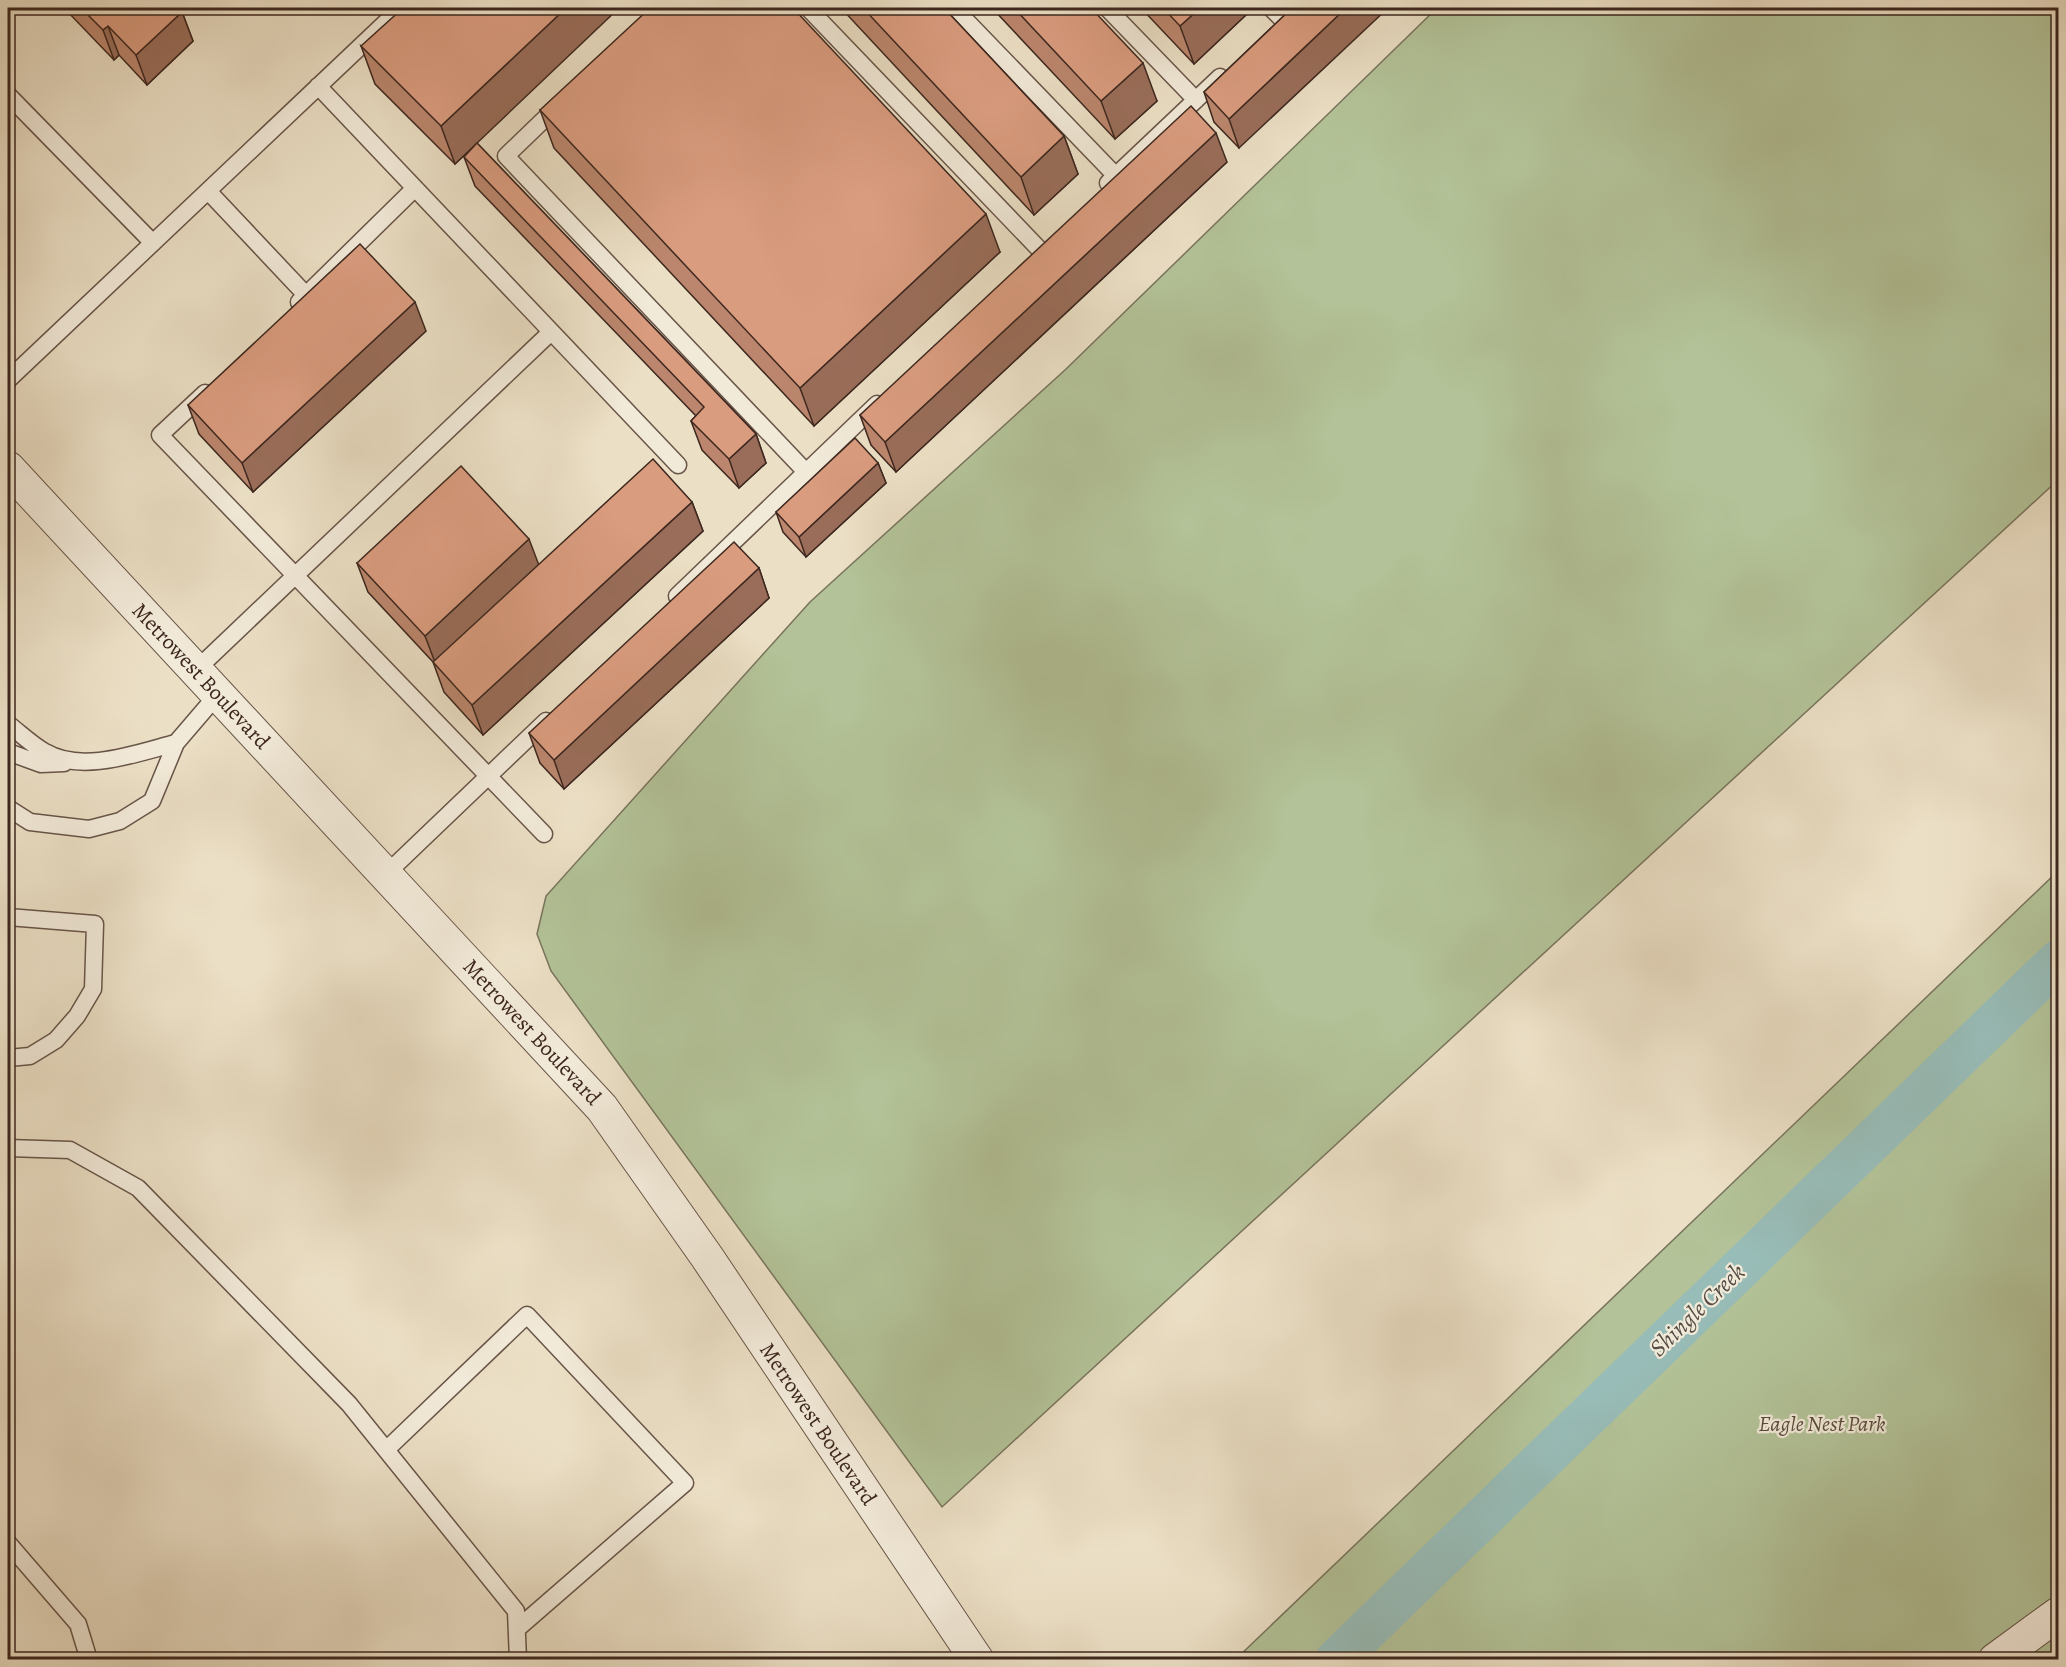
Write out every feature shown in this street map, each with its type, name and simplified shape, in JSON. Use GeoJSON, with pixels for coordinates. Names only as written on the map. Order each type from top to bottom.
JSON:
{"type":"FeatureCollection","features":[{"type":"Feature","properties":{"kind":"street","name":"Metrowest Boulevard"},"geometry":{"type":"LineString","coordinates":[[8,468],[602,1108],[707,1257],[977,1659]]}},
{"type":"Feature","properties":{"kind":"street"},"geometry":{"type":"LineString","coordinates":[[1995,1659],[2058,1614]]}},
{"type":"Feature","properties":{"kind":"lane"},"geometry":{"type":"LineString","coordinates":[[8,380],[401,8]]}},
{"type":"Feature","properties":{"kind":"lane"},"geometry":{"type":"LineString","coordinates":[[808,8],[1039,249]]}},
{"type":"Feature","properties":{"kind":"lane"},"geometry":{"type":"LineString","coordinates":[[954,8],[1116,176]]}},
{"type":"Feature","properties":{"kind":"lane"},"geometry":{"type":"LineString","coordinates":[[1107,8],[1196,100]]}},
{"type":"Feature","properties":{"kind":"lane"},"geometry":{"type":"LineString","coordinates":[[1099,192],[1230,67]]}},
{"type":"Feature","properties":{"kind":"lane"},"geometry":{"type":"LineString","coordinates":[[318,86],[678,465]]}},
{"type":"Feature","properties":{"kind":"lane"},"geometry":{"type":"LineString","coordinates":[[575,90],[506,156],[806,472]]}},
{"type":"Feature","properties":{"kind":"lane"},"geometry":{"type":"LineString","coordinates":[[8,95],[153,243]]}},
{"type":"Feature","properties":{"kind":"lane"},"geometry":{"type":"LineString","coordinates":[[289,312],[415,188]]}},
{"type":"Feature","properties":{"kind":"lane"},"geometry":{"type":"LineString","coordinates":[[208,191],[306,295]]}},
{"type":"Feature","properties":{"kind":"lane"},"geometry":{"type":"LineString","coordinates":[[195,670],[551,332]]}},
{"type":"Feature","properties":{"kind":"lane"},"geometry":{"type":"LineString","coordinates":[[220,378],[160,435],[544,834]]}},
{"type":"Feature","properties":{"kind":"lane"},"geometry":{"type":"LineString","coordinates":[[669,603],[892,390]]}},
{"type":"Feature","properties":{"kind":"lane"},"geometry":{"type":"LineString","coordinates":[[8,808],[30,822],[88,829],[120,821],[152,801],[176,742],[218,694]]}},
{"type":"Feature","properties":{"kind":"lane"},"geometry":{"type":"LineString","coordinates":[[386,875],[557,710]]}},
{"type":"Feature","properties":{"kind":"lane"},"geometry":{"type":"LineString","coordinates":[[8,724],[46,753],[77,762]]}},
{"type":"Feature","properties":{"kind":"lane"},"geometry":{"type":"LineString","coordinates":[[8,752],[41,764],[77,762],[135,754],[176,742]]}},
{"type":"Feature","properties":{"kind":"lane"},"geometry":{"type":"LineString","coordinates":[[8,917],[95,924],[93,988],[77,1016],[56,1040],[30,1056],[8,1058]]}},
{"type":"Feature","properties":{"kind":"lane"},"geometry":{"type":"LineString","coordinates":[[8,1148],[70,1150],[138,1188],[349,1404],[516,1611],[519,1659]]}},
{"type":"Feature","properties":{"kind":"lane"},"geometry":{"type":"LineString","coordinates":[[386,1450],[527,1315],[685,1483],[517,1629]]}},
{"type":"Feature","properties":{"kind":"lane"},"geometry":{"type":"LineString","coordinates":[[8,1543],[78,1624],[89,1659]]}},
{"type":"Feature","properties":{"kind":"green space"},"geometry":{"type":"Polygon","coordinates":[[[1437,8],[2058,8],[2058,480],[942,1507],[551,971],[537,934],[546,896],[810,602],[1065,370],[1437,8]]]}},
{"type":"Feature","properties":{"kind":"green space","name":"Eagle Nest Park"},"geometry":{"type":"Polygon","coordinates":[[[2058,871],[2058,1659],[1236,1659],[2058,871]]]}},
{"type":"Feature","properties":{"kind":"building"},"geometry":{"type":"Polygon","coordinates":[[[81,8],[178,8],[182,12],[136,55],[108,26],[103,30],[81,8]]]}},
{"type":"Feature","properties":{"kind":"building"},"geometry":{"type":"Polygon","coordinates":[[[403,8],[566,8],[441,126],[361,46],[403,8]]]}},
{"type":"Feature","properties":{"kind":"building"},"geometry":{"type":"Polygon","coordinates":[[[650,8],[793,8],[986,214],[800,388],[540,110],[650,8]]]}},
{"type":"Feature","properties":{"kind":"building"},"geometry":{"type":"Polygon","coordinates":[[[863,8],[944,8],[1064,136],[1021,177],[863,8]]]}},
{"type":"Feature","properties":{"kind":"building"},"geometry":{"type":"Polygon","coordinates":[[[1014,8],[1091,8],[1143,63],[1101,101],[1014,8]]]}},
{"type":"Feature","properties":{"kind":"building"},"geometry":{"type":"Polygon","coordinates":[[[1163,8],[1200,8],[1180,26],[1163,8]]]}},
{"type":"Feature","properties":{"kind":"building"},"geometry":{"type":"Polygon","coordinates":[[[1292,8],[1346,8],[1229,119],[1204,92],[1292,8]]]}},
{"type":"Feature","properties":{"kind":"building"},"geometry":{"type":"Polygon","coordinates":[[[1191,106],[1216,133],[885,442],[860,415],[1191,106]]]}},
{"type":"Feature","properties":{"kind":"building"},"geometry":{"type":"Polygon","coordinates":[[[477,143],[756,434],[729,459],[691,421],[704,407],[464,157],[477,143]]]}},
{"type":"Feature","properties":{"kind":"building"},"geometry":{"type":"Polygon","coordinates":[[[360,244],[415,302],[242,463],[188,405],[360,244]]]}},
{"type":"Feature","properties":{"kind":"building"},"geometry":{"type":"Polygon","coordinates":[[[855,438],[878,463],[799,537],[776,512],[855,438]]]}},
{"type":"Feature","properties":{"kind":"building"},"geometry":{"type":"Polygon","coordinates":[[[653,459],[692,502],[472,705],[433,662],[653,459]]]}},
{"type":"Feature","properties":{"kind":"building"},"geometry":{"type":"Polygon","coordinates":[[[461,466],[529,539],[425,636],[357,563],[461,466]]]}},
{"type":"Feature","properties":{"kind":"building"},"geometry":{"type":"Polygon","coordinates":[[[734,542],[759,568],[554,760],[529,733],[734,542]]]}},
{"type":"Feature","properties":{"kind":"waterway","name":"Shingle Creek"},"geometry":{"type":"LineString","coordinates":[[1336,1660],[2058,961]]}}]}
